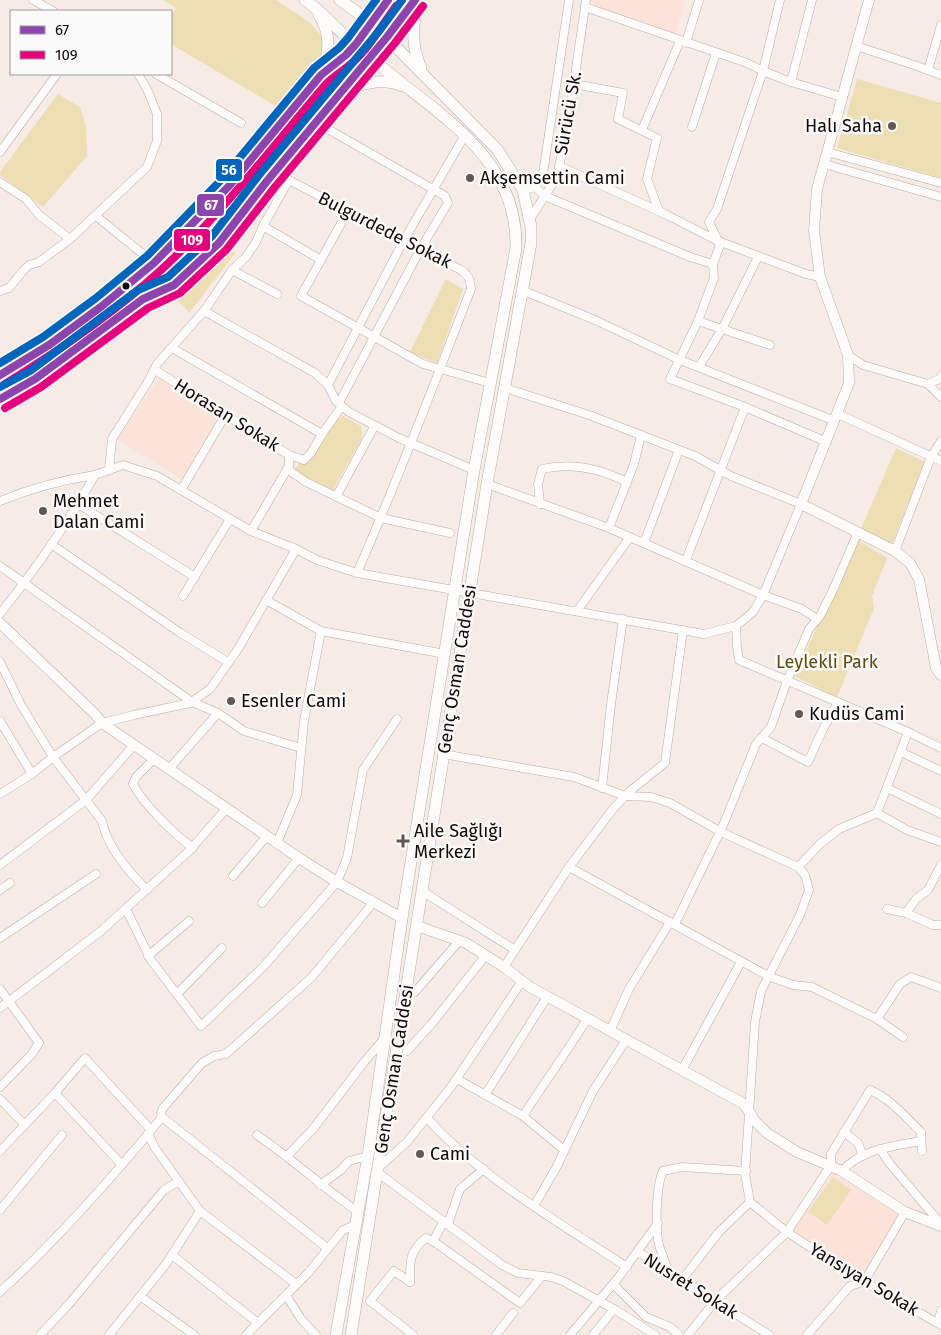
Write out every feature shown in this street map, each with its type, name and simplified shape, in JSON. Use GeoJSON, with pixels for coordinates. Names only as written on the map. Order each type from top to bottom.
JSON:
{"type":"FeatureCollection","features":[{"type":"Feature","properties":{"kind":"highway"},"geometry":{"type":"LineString","coordinates":[[0,399],[35,378],[143,299],[174,284],[219,243],[266,181],[332,84],[346,55],[388,0]]}},
{"type":"Feature","properties":{"kind":"highway"},"geometry":{"type":"LineString","coordinates":[[0,375],[48,345],[102,306],[154,263],[332,84],[370,57],[413,1]]}},
{"type":"Feature","properties":{"kind":"main road","name":"Genç Osman Caddesi"},"geometry":{"type":"LineString","coordinates":[[340,0],[372,23],[387,37],[491,142],[517,177],[524,190],[530,219],[531,250],[487,484],[351,1335]]}},
{"type":"Feature","properties":{"kind":"main road"},"geometry":{"type":"LineString","coordinates":[[413,1],[413,44],[425,76]]}},
{"type":"Feature","properties":{"kind":"main road","name":"Genç Osman Caddesi"},"geometry":{"type":"LineString","coordinates":[[309,3],[384,69],[465,135],[496,172],[506,189],[512,207],[516,230],[516,248],[474,470],[383,1040],[368,1156],[336,1335]]}},
{"type":"Feature","properties":{"kind":"main road"},"geometry":{"type":"LineString","coordinates":[[309,3],[324,24],[329,40],[327,57],[332,84],[374,82],[396,84],[412,90]]}},
{"type":"Feature","properties":{"kind":"street"},"geometry":{"type":"LineString","coordinates":[[33,0],[51,10]]}},
{"type":"Feature","properties":{"kind":"street","name":"Sürücü Sk."},"geometry":{"type":"LineString","coordinates":[[535,187],[543,174],[569,0]]}},
{"type":"Feature","properties":{"kind":"street"},"geometry":{"type":"LineString","coordinates":[[642,130],[683,42],[699,0]]}},
{"type":"Feature","properties":{"kind":"street"},"geometry":{"type":"LineString","coordinates":[[780,0],[763,71],[717,209],[709,222],[720,245],[713,264],[714,278],[698,320],[670,379],[745,407],[826,442]]}},
{"type":"Feature","properties":{"kind":"street"},"geometry":{"type":"LineString","coordinates":[[791,82],[812,0]]}},
{"type":"Feature","properties":{"kind":"street"},"geometry":{"type":"LineString","coordinates":[[0,501],[27,490],[64,479],[95,475],[123,465],[157,476],[251,531],[296,549],[317,560],[357,573],[704,634],[736,626],[753,612],[763,595],[849,383],[848,355],[820,276],[814,231],[817,189],[869,0]]}},
{"type":"Feature","properties":{"kind":"street"},"geometry":{"type":"LineString","coordinates":[[585,4],[683,42],[747,63],[791,82],[842,97]]}},
{"type":"Feature","properties":{"kind":"street","name":"Sürücü Sk."},"geometry":{"type":"LineString","coordinates":[[530,219],[557,177],[574,84],[585,4]]}},
{"type":"Feature","properties":{"kind":"street"},"geometry":{"type":"LineString","coordinates":[[928,70],[941,25]]}},
{"type":"Feature","properties":{"kind":"street"},"geometry":{"type":"LineString","coordinates":[[856,46],[941,75]]}},
{"type":"Feature","properties":{"kind":"street"},"geometry":{"type":"LineString","coordinates":[[692,127],[716,53]]}},
{"type":"Feature","properties":{"kind":"street"},"geometry":{"type":"LineString","coordinates":[[1,148],[56,75]]}},
{"type":"Feature","properties":{"kind":"street"},"geometry":{"type":"LineString","coordinates":[[0,291],[9,288],[29,265],[39,262],[70,239],[147,167],[157,140],[157,114],[147,89],[139,75]]}},
{"type":"Feature","properties":{"kind":"street"},"geometry":{"type":"LineString","coordinates":[[158,75],[241,123]]}},
{"type":"Feature","properties":{"kind":"street"},"geometry":{"type":"LineString","coordinates":[[574,84],[623,93],[618,119],[657,138],[647,179],[659,211]]}},
{"type":"Feature","properties":{"kind":"street"},"geometry":{"type":"LineString","coordinates":[[289,455],[304,460],[311,453],[340,405],[421,248],[448,203],[445,196],[319,124]]}},
{"type":"Feature","properties":{"kind":"street"},"geometry":{"type":"LineString","coordinates":[[328,385],[404,240],[465,135]]}},
{"type":"Feature","properties":{"kind":"street"},"geometry":{"type":"LineString","coordinates":[[827,152],[941,183]]}},
{"type":"Feature","properties":{"kind":"street"},"geometry":{"type":"LineString","coordinates":[[824,164],[941,197]]}},
{"type":"Feature","properties":{"kind":"street"},"geometry":{"type":"LineString","coordinates":[[559,166],[659,211],[718,241],[806,274],[820,276]]}},
{"type":"Feature","properties":{"kind":"street"},"geometry":{"type":"LineString","coordinates":[[543,174],[557,177]]}},
{"type":"Feature","properties":{"kind":"street","name":"Bulgurdede Sokak"},"geometry":{"type":"LineString","coordinates":[[263,226],[289,180],[421,248],[467,274],[470,289],[439,370]]}},
{"type":"Feature","properties":{"kind":"street"},"geometry":{"type":"LineString","coordinates":[[0,182],[26,199],[39,215],[70,239]]}},
{"type":"Feature","properties":{"kind":"street"},"geometry":{"type":"LineString","coordinates":[[524,190],[535,187],[545,196],[690,257],[713,264]]}},
{"type":"Feature","properties":{"kind":"street"},"geometry":{"type":"LineString","coordinates":[[348,211],[301,296],[423,364],[490,383]]}},
{"type":"Feature","properties":{"kind":"street"},"geometry":{"type":"LineString","coordinates":[[96,216],[154,263]]}},
{"type":"Feature","properties":{"kind":"street"},"geometry":{"type":"LineString","coordinates":[[109,470],[112,439],[158,364],[204,312],[232,270],[246,257],[256,242],[263,226],[320,260]]}},
{"type":"Feature","properties":{"kind":"street"},"geometry":{"type":"LineString","coordinates":[[699,367],[722,329],[758,257]]}},
{"type":"Feature","properties":{"kind":"street"},"geometry":{"type":"LineString","coordinates":[[232,270],[277,294]]}},
{"type":"Feature","properties":{"kind":"street"},"geometry":{"type":"LineString","coordinates":[[524,291],[595,320],[680,360],[836,418],[941,461]]}},
{"type":"Feature","properties":{"kind":"street"},"geometry":{"type":"LineString","coordinates":[[204,312],[315,374],[328,385],[340,405],[374,427],[474,470]]}},
{"type":"Feature","properties":{"kind":"street"},"geometry":{"type":"LineString","coordinates":[[698,320],[770,345]]}},
{"type":"Feature","properties":{"kind":"street"},"geometry":{"type":"LineString","coordinates":[[172,348],[322,434]]}},
{"type":"Feature","properties":{"kind":"street"},"geometry":{"type":"LineString","coordinates":[[848,355],[863,365],[928,384],[941,397]]}},
{"type":"Feature","properties":{"kind":"street","name":"Horasan Sokak"},"geometry":{"type":"LineString","coordinates":[[155,370],[289,455],[288,467]]}},
{"type":"Feature","properties":{"kind":"street"},"geometry":{"type":"LineString","coordinates":[[357,573],[411,444],[439,370]]}},
{"type":"Feature","properties":{"kind":"street"},"geometry":{"type":"LineString","coordinates":[[928,384],[939,379],[941,376]]}},
{"type":"Feature","properties":{"kind":"street"},"geometry":{"type":"LineString","coordinates":[[505,388],[641,434],[721,469],[731,476],[801,504],[896,551],[910,563],[919,579],[936,668],[941,676]]}},
{"type":"Feature","properties":{"kind":"street"},"geometry":{"type":"LineString","coordinates":[[686,560],[745,407]]}},
{"type":"Feature","properties":{"kind":"street"},"geometry":{"type":"LineString","coordinates":[[181,490],[226,414]]}},
{"type":"Feature","properties":{"kind":"street"},"geometry":{"type":"LineString","coordinates":[[336,497],[374,427]]}},
{"type":"Feature","properties":{"kind":"street"},"geometry":{"type":"LineString","coordinates":[[609,528],[634,464],[641,434]]}},
{"type":"Feature","properties":{"kind":"street"},"geometry":{"type":"LineString","coordinates":[[896,551],[931,457],[941,441]]}},
{"type":"Feature","properties":{"kind":"street"},"geometry":{"type":"LineString","coordinates":[[644,543],[679,450]]}},
{"type":"Feature","properties":{"kind":"street"},"geometry":{"type":"LineString","coordinates":[[540,504],[538,484],[542,469],[555,466],[581,467],[610,474],[627,482]]}},
{"type":"Feature","properties":{"kind":"street"},"geometry":{"type":"LineString","coordinates":[[251,531],[288,467],[306,482],[381,518],[450,533]]}},
{"type":"Feature","properties":{"kind":"street"},"geometry":{"type":"LineString","coordinates":[[0,614],[51,544],[95,475]]}},
{"type":"Feature","properties":{"kind":"street"},"geometry":{"type":"LineString","coordinates":[[487,484],[609,528],[763,595],[802,609],[817,619]]}},
{"type":"Feature","properties":{"kind":"street"},"geometry":{"type":"LineString","coordinates":[[78,504],[195,577]]}},
{"type":"Feature","properties":{"kind":"street"},"geometry":{"type":"LineString","coordinates":[[184,596],[230,519]]}},
{"type":"Feature","properties":{"kind":"street"},"geometry":{"type":"LineString","coordinates":[[610,1031],[629,989],[672,923],[721,832],[756,744],[772,727],[787,681],[809,629],[817,619],[833,590],[858,532]]}},
{"type":"Feature","properties":{"kind":"street"},"geometry":{"type":"LineString","coordinates":[[576,611],[630,537]]}},
{"type":"Feature","properties":{"kind":"street"},"geometry":{"type":"LineString","coordinates":[[51,544],[179,632],[228,662]]}},
{"type":"Feature","properties":{"kind":"street"},"geometry":{"type":"LineString","coordinates":[[0,794],[32,774],[102,723],[192,702],[210,689],[238,649],[296,549]]}},
{"type":"Feature","properties":{"kind":"street"},"geometry":{"type":"LineString","coordinates":[[0,566],[192,702],[218,714],[244,730],[301,748]]}},
{"type":"Feature","properties":{"kind":"street"},"geometry":{"type":"LineString","coordinates":[[266,600],[321,631],[445,654]]}},
{"type":"Feature","properties":{"kind":"street"},"geometry":{"type":"LineString","coordinates":[[602,788],[623,619]]}},
{"type":"Feature","properties":{"kind":"street"},"geometry":{"type":"LineString","coordinates":[[0,622],[102,723],[298,858],[402,918]]}},
{"type":"Feature","properties":{"kind":"street"},"geometry":{"type":"LineString","coordinates":[[736,626],[739,660],[941,748]]}},
{"type":"Feature","properties":{"kind":"street"},"geometry":{"type":"LineString","coordinates":[[504,966],[569,867],[613,809],[625,796],[665,763],[683,630]]}},
{"type":"Feature","properties":{"kind":"street"},"geometry":{"type":"LineString","coordinates":[[277,843],[297,795],[304,721],[321,631]]}},
{"type":"Feature","properties":{"kind":"street"},"geometry":{"type":"LineString","coordinates":[[0,662],[21,705],[54,757],[102,821],[104,834],[131,874],[147,890]]}},
{"type":"Feature","properties":{"kind":"street"},"geometry":{"type":"LineString","coordinates":[[762,738],[808,762],[838,702]]}},
{"type":"Feature","properties":{"kind":"street"},"geometry":{"type":"LineString","coordinates":[[169,769],[218,714]]}},
{"type":"Feature","properties":{"kind":"street"},"geometry":{"type":"LineString","coordinates":[[126,909],[148,956],[201,1026],[263,967],[337,882],[348,858],[363,770],[397,719]]}},
{"type":"Feature","properties":{"kind":"street"},"geometry":{"type":"LineString","coordinates":[[0,721],[32,774]]}},
{"type":"Feature","properties":{"kind":"street"},"geometry":{"type":"LineString","coordinates":[[798,867],[820,844],[839,829],[877,813],[908,732]]}},
{"type":"Feature","properties":{"kind":"street"},"geometry":{"type":"LineString","coordinates":[[0,865],[86,800],[134,745]]}},
{"type":"Feature","properties":{"kind":"street"},"geometry":{"type":"LineString","coordinates":[[901,752],[941,771]]}},
{"type":"Feature","properties":{"kind":"street"},"geometry":{"type":"LineString","coordinates":[[444,754],[574,777],[625,796],[651,797],[670,803],[721,832],[798,867],[805,875],[809,890],[800,915],[770,977],[761,991],[755,1022],[746,1171],[750,1202],[718,1233],[682,1280]]}},
{"type":"Feature","properties":{"kind":"street"},"geometry":{"type":"LineString","coordinates":[[154,759],[136,777],[134,784],[138,792],[170,828],[193,848]]}},
{"type":"Feature","properties":{"kind":"street"},"geometry":{"type":"LineString","coordinates":[[887,788],[941,814]]}},
{"type":"Feature","properties":{"kind":"street"},"geometry":{"type":"LineString","coordinates":[[0,1008],[101,931],[126,909],[193,848],[226,809]]}},
{"type":"Feature","properties":{"kind":"street"},"geometry":{"type":"LineString","coordinates":[[877,813],[907,830],[941,842]]}},
{"type":"Feature","properties":{"kind":"street"},"geometry":{"type":"LineString","coordinates":[[232,876],[267,836]]}},
{"type":"Feature","properties":{"kind":"street"},"geometry":{"type":"LineString","coordinates":[[262,903],[298,858]]}},
{"type":"Feature","properties":{"kind":"street"},"geometry":{"type":"LineString","coordinates":[[906,913],[916,898],[928,890],[941,865]]}},
{"type":"Feature","properties":{"kind":"street"},"geometry":{"type":"LineString","coordinates":[[569,867],[770,977],[793,985],[812,987],[877,1020],[903,1037]]}},
{"type":"Feature","properties":{"kind":"street"},"geometry":{"type":"LineString","coordinates":[[0,938],[96,874]]}},
{"type":"Feature","properties":{"kind":"street"},"geometry":{"type":"LineString","coordinates":[[0,890],[10,883]]}},
{"type":"Feature","properties":{"kind":"street"},"geometry":{"type":"LineString","coordinates":[[422,891],[514,950]]}},
{"type":"Feature","properties":{"kind":"street"},"geometry":{"type":"LineString","coordinates":[[0,1292],[28,1266],[122,1165],[162,1117],[161,1113],[164,1108],[202,1063],[214,1056],[226,1054],[312,977],[373,902]]}},
{"type":"Feature","properties":{"kind":"street"},"geometry":{"type":"LineString","coordinates":[[887,908],[906,913],[933,925],[941,925]]}},
{"type":"Feature","properties":{"kind":"street"},"geometry":{"type":"LineString","coordinates":[[148,956],[189,921]]}},
{"type":"Feature","properties":{"kind":"street"},"geometry":{"type":"LineString","coordinates":[[417,926],[460,940],[504,966],[522,981],[547,997],[744,1104],[766,1133],[797,1152],[842,1171],[905,1212],[941,1225]]}},
{"type":"Feature","properties":{"kind":"street"},"geometry":{"type":"LineString","coordinates":[[406,992],[415,992],[460,940]]}},
{"type":"Feature","properties":{"kind":"street"},"geometry":{"type":"LineString","coordinates":[[177,994],[222,948]]}},
{"type":"Feature","properties":{"kind":"street"},"geometry":{"type":"LineString","coordinates":[[407,1051],[486,955]]}},
{"type":"Feature","properties":{"kind":"street"},"geometry":{"type":"LineString","coordinates":[[682,1070],[741,962]]}},
{"type":"Feature","properties":{"kind":"street"},"geometry":{"type":"LineString","coordinates":[[877,1020],[900,984],[912,977],[941,988]]}},
{"type":"Feature","properties":{"kind":"street"},"geometry":{"type":"LineString","coordinates":[[522,981],[457,1079],[407,1142],[377,1171],[502,1265],[518,1273],[551,1277],[563,1281],[599,1300],[656,1335]]}},
{"type":"Feature","properties":{"kind":"street"},"geometry":{"type":"LineString","coordinates":[[0,989],[39,1043],[31,1055],[0,1087]]}},
{"type":"Feature","properties":{"kind":"street"},"geometry":{"type":"LineString","coordinates":[[485,1095],[547,997]]}},
{"type":"Feature","properties":{"kind":"street"},"geometry":{"type":"LineString","coordinates":[[523,1116],[587,1019]]}},
{"type":"Feature","properties":{"kind":"street"},"geometry":{"type":"LineString","coordinates":[[287,1156],[313,1129],[383,1040]]}},
{"type":"Feature","properties":{"kind":"street"},"geometry":{"type":"LineString","coordinates":[[534,1206],[594,1091],[626,1040]]}},
{"type":"Feature","properties":{"kind":"street"},"geometry":{"type":"LineString","coordinates":[[0,1151],[85,1058],[150,1132],[156,1148],[200,1211],[296,1284]]}},
{"type":"Feature","properties":{"kind":"street"},"geometry":{"type":"LineString","coordinates":[[457,1079],[523,1116],[564,1150]]}},
{"type":"Feature","properties":{"kind":"street"},"geometry":{"type":"LineString","coordinates":[[688,1335],[716,1300],[787,1232],[830,1165],[831,1154],[870,1090],[879,1094],[900,1110],[922,1132],[920,1141],[922,1151]]}},
{"type":"Feature","properties":{"kind":"street"},"geometry":{"type":"LineString","coordinates":[[55,1093],[122,1165]]}},
{"type":"Feature","properties":{"kind":"street"},"geometry":{"type":"LineString","coordinates":[[0,1099],[25,1125]]}},
{"type":"Feature","properties":{"kind":"street"},"geometry":{"type":"LineString","coordinates":[[162,1117],[327,1248]]}},
{"type":"Feature","properties":{"kind":"street"},"geometry":{"type":"LineString","coordinates":[[427,1118],[439,1131],[484,1169],[534,1206],[627,1267]]}},
{"type":"Feature","properties":{"kind":"street"},"geometry":{"type":"LineString","coordinates":[[844,1132],[858,1143],[863,1156]]}},
{"type":"Feature","properties":{"kind":"street"},"geometry":{"type":"LineString","coordinates":[[0,1210],[62,1135]]}},
{"type":"Feature","properties":{"kind":"street"},"geometry":{"type":"LineString","coordinates":[[256,1135],[287,1156],[320,1185],[358,1212]]}},
{"type":"Feature","properties":{"kind":"street"},"geometry":{"type":"LineString","coordinates":[[842,1171],[850,1162],[880,1149],[920,1141]]}},
{"type":"Feature","properties":{"kind":"street"},"geometry":{"type":"LineString","coordinates":[[880,1149],[890,1164],[941,1225]]}},
{"type":"Feature","properties":{"kind":"street"},"geometry":{"type":"LineString","coordinates":[[320,1185],[341,1170],[349,1160],[368,1156]]}},
{"type":"Feature","properties":{"kind":"street"},"geometry":{"type":"LineString","coordinates":[[668,1271],[659,1243],[658,1223],[660,1179],[664,1171],[682,1167],[746,1171]]}},
{"type":"Feature","properties":{"kind":"street"},"geometry":{"type":"LineString","coordinates":[[433,1241],[446,1222],[460,1189],[484,1169]]}},
{"type":"Feature","properties":{"kind":"street"},"geometry":{"type":"LineString","coordinates":[[40,1335],[69,1304],[164,1190],[179,1181]]}},
{"type":"Feature","properties":{"kind":"street","name":"Yansıyan Sokak"},"geometry":{"type":"LineString","coordinates":[[750,1202],[787,1232],[864,1282],[940,1324]]}},
{"type":"Feature","properties":{"kind":"street"},"geometry":{"type":"LineString","coordinates":[[109,1335],[172,1255],[200,1211]]}},
{"type":"Feature","properties":{"kind":"street"},"geometry":{"type":"LineString","coordinates":[[807,1335],[850,1286],[864,1282],[905,1212]]}},
{"type":"Feature","properties":{"kind":"street"},"geometry":{"type":"LineString","coordinates":[[572,1334],[627,1267],[658,1223]]}},
{"type":"Feature","properties":{"kind":"street"},"geometry":{"type":"LineString","coordinates":[[248,1334],[308,1273],[343,1230],[356,1225]]}},
{"type":"Feature","properties":{"kind":"street"},"geometry":{"type":"LineString","coordinates":[[413,1335],[370,1301],[394,1271],[410,1282],[410,1258],[419,1244],[426,1238],[433,1241],[520,1304],[542,1276]]}},
{"type":"Feature","properties":{"kind":"street","name":"Nusret Sokak"},"geometry":{"type":"LineString","coordinates":[[638,1252],[769,1335]]}},
{"type":"Feature","properties":{"kind":"street"},"geometry":{"type":"LineString","coordinates":[[172,1255],[258,1323]]}},
{"type":"Feature","properties":{"kind":"street"},"geometry":{"type":"LineString","coordinates":[[613,1284],[646,1317],[670,1328],[679,1335]]}},
{"type":"Feature","properties":{"kind":"street"},"geometry":{"type":"LineString","coordinates":[[286,1295],[301,1319],[316,1335]]}},
{"type":"Feature","properties":{"kind":"street"},"geometry":{"type":"LineString","coordinates":[[140,1296],[194,1335]]}},
{"type":"Feature","properties":{"kind":"street"},"geometry":{"type":"LineString","coordinates":[[593,1335],[614,1309]]}},
{"type":"Feature","properties":{"kind":"street"},"geometry":{"type":"LineString","coordinates":[[940,1324],[941,1311]]}},
{"type":"Feature","properties":{"kind":"street"},"geometry":{"type":"LineString","coordinates":[[496,1335],[513,1313]]}},
{"type":"Feature","properties":{"kind":"shaded area"},"geometry":{"type":"Polygon","coordinates":[[[591,0],[685,0],[674,37],[596,8],[591,0]]]}},
{"type":"Feature","properties":{"kind":"shaded area"},"geometry":{"type":"Polygon","coordinates":[[[160,378],[220,417],[183,480],[117,439],[160,378]]]}},
{"type":"Feature","properties":{"kind":"shaded area"},"geometry":{"type":"Polygon","coordinates":[[[834,1173],[900,1216],[864,1277],[792,1231],[834,1173]]]}},
{"type":"Feature","properties":{"kind":"green space"},"geometry":{"type":"Polygon","coordinates":[[[163,0],[276,0],[309,22],[319,33],[323,45],[320,63],[277,107],[172,45],[172,15],[176,8],[163,0]]]}},
{"type":"Feature","properties":{"kind":"green space","name":"Halı Saha"},"geometry":{"type":"Polygon","coordinates":[[[857,79],[941,103],[941,178],[837,148],[857,79]]]}},
{"type":"Feature","properties":{"kind":"green space"},"geometry":{"type":"Polygon","coordinates":[[[58,94],[80,107],[86,125],[87,156],[43,207],[0,175],[0,172],[58,94]]]}},
{"type":"Feature","properties":{"kind":"green space"},"geometry":{"type":"Polygon","coordinates":[[[236,252],[189,313],[178,300],[226,254],[236,252]]]}},
{"type":"Feature","properties":{"kind":"green space"},"geometry":{"type":"Polygon","coordinates":[[[446,279],[463,289],[437,363],[410,352],[446,279]]]}},
{"type":"Feature","properties":{"kind":"green space"},"geometry":{"type":"Polygon","coordinates":[[[343,416],[361,426],[362,433],[361,440],[333,490],[294,471],[299,463],[309,462],[336,420],[343,416]]]}},
{"type":"Feature","properties":{"kind":"green space"},"geometry":{"type":"Polygon","coordinates":[[[896,448],[925,462],[892,544],[861,529],[896,448]]]}},
{"type":"Feature","properties":{"kind":"green space","name":"Leylekli Park"},"geometry":{"type":"Polygon","coordinates":[[[858,540],[887,558],[872,596],[874,608],[837,697],[794,676],[858,540]]]}},
{"type":"Feature","properties":{"kind":"green space"},"geometry":{"type":"Polygon","coordinates":[[[833,1177],[851,1190],[827,1225],[808,1212],[833,1177]]]}},
{"type":"Feature","properties":{"kind":"tunnel"},"geometry":{"type":"LineString","coordinates":[[378,24],[399,0]]}},
{"type":"Feature","properties":{"kind":"transit line","name":"56"},"geometry":{"type":"LineString","coordinates":[[0,363],[43,337],[96,298],[147,256],[222,179],[314,68],[339,48],[348,38],[376,0]]}},
{"type":"Feature","properties":{"kind":"transit line","name":"67"},"geometry":{"type":"LineString","coordinates":[[0,375],[49,345],[102,306],[154,263],[229,186],[321,75],[346,55],[356,44],[388,0]]}},
{"type":"Feature","properties":{"kind":"transit line","name":"56"},"geometry":{"type":"LineString","coordinates":[[0,387],[30,371],[138,290],[168,277],[212,236],[259,175],[379,31],[402,0]]}},
{"type":"Feature","properties":{"kind":"transit line","name":"67"},"geometry":{"type":"LineString","coordinates":[[0,399],[35,379],[143,299],[174,285],[219,243],[267,181],[387,37],[415,0]]}},
{"type":"Feature","properties":{"kind":"transit line","name":"109"},"geometry":{"type":"LineString","coordinates":[[5,384],[66,345],[105,316],[143,286],[183,249],[246,180],[326,84],[352,63],[364,50],[396,6]]}},
{"type":"Feature","properties":{"kind":"transit line","name":"109"},"geometry":{"type":"LineString","coordinates":[[5,408],[41,387],[148,308],[180,293],[226,250],[423,6]]}},
{"type":"Feature","properties":{"kind":"place","name":"Halı Saha"},"geometry":{"type":"Point","coordinates":[892,126]}},
{"type":"Feature","properties":{"kind":"place","name":"Akşemsettin Cami"},"geometry":{"type":"Point","coordinates":[470,178]}},
{"type":"Feature","properties":{"kind":"place","name":"Mehmet Dalan Cami"},"geometry":{"type":"Point","coordinates":[43,511]}},
{"type":"Feature","properties":{"kind":"place","name":"Esenler Cami"},"geometry":{"type":"Point","coordinates":[231,701]}},
{"type":"Feature","properties":{"kind":"place","name":"Kudüs Cami"},"geometry":{"type":"Point","coordinates":[799,714]}},
{"type":"Feature","properties":{"kind":"place","name":"Aile Sağlığı Merkezi"},"geometry":{"type":"Point","coordinates":[403,841]}},
{"type":"Feature","properties":{"kind":"place","name":"Cami"},"geometry":{"type":"Point","coordinates":[420,1154]}}]}
